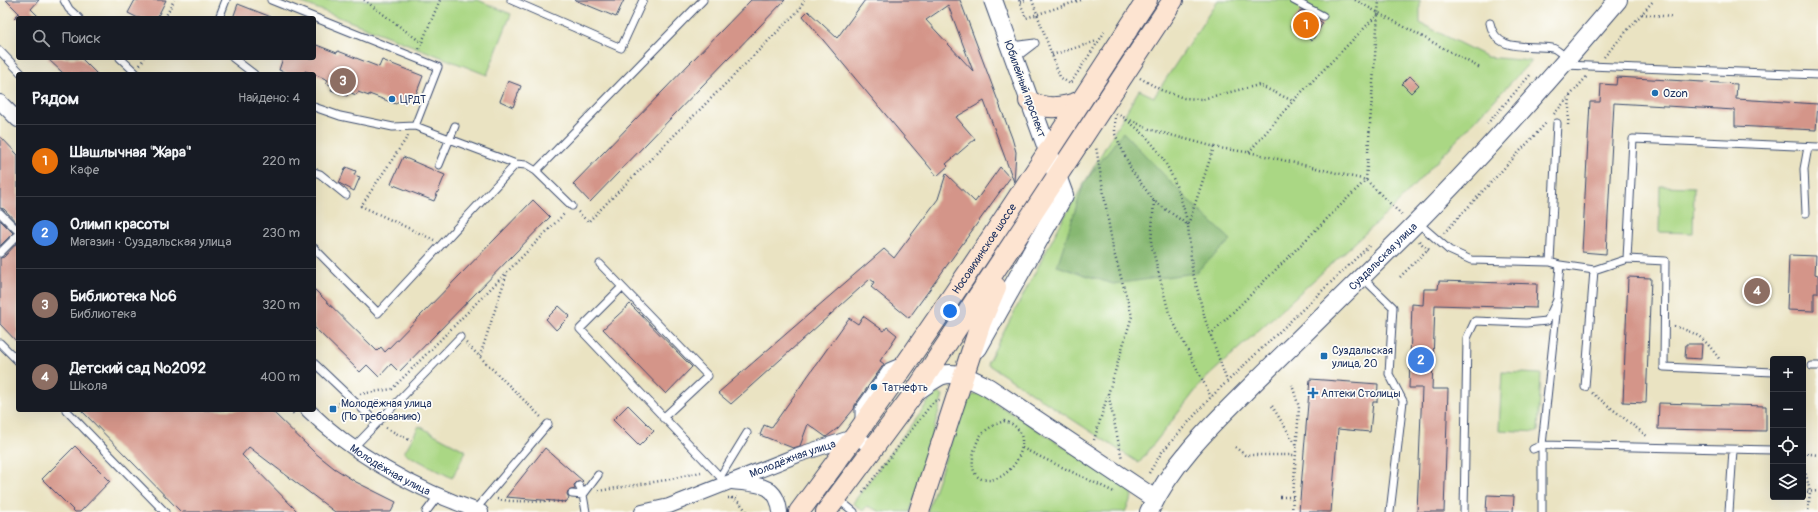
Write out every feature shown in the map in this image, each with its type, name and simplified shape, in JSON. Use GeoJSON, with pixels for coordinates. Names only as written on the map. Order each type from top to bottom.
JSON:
{"type":"FeatureCollection","features":[{"type":"Feature","properties":{"kind":"main road","name":"Носовихинское шоссе"},"geometry":{"type":"LineString","coordinates":[[799,512],[857,434],[912,356],[1147,0]]}},
{"type":"Feature","properties":{"kind":"main road","name":"Носовихинское шоссе"},"geometry":{"type":"LineString","coordinates":[[842,508],[873,449],[915,392],[1173,0]]}},
{"type":"Feature","properties":{"kind":"main road"},"geometry":{"type":"LineString","coordinates":[[1029,101],[1044,107],[1058,107],[1081,101]]}},
{"type":"Feature","properties":{"kind":"main road"},"geometry":{"type":"LineString","coordinates":[[919,512],[981,322],[1017,237]]}},
{"type":"Feature","properties":{"kind":"street","name":"Юбилейный проспект"},"geometry":{"type":"LineString","coordinates":[[962,377],[1064,195],[1056,177],[993,0]]}},
{"type":"Feature","properties":{"kind":"street","name":"Суздальская улица"},"geometry":{"type":"LineString","coordinates":[[1152,505],[1173,472],[1212,425],[1362,277],[1409,216],[1565,62],[1618,0]]}},
{"type":"Feature","properties":{"kind":"street"},"geometry":{"type":"LineString","coordinates":[[0,102],[16,118]]}},
{"type":"Feature","properties":{"kind":"street"},"geometry":{"type":"LineString","coordinates":[[915,392],[942,375],[952,375],[973,379],[989,388],[1152,505]]}},
{"type":"Feature","properties":{"kind":"street","name":"Молодёжная улица"},"geometry":{"type":"LineString","coordinates":[[310,412],[353,448],[391,473],[438,496],[478,511]]}},
{"type":"Feature","properties":{"kind":"street"},"geometry":{"type":"LineString","coordinates":[[857,434],[873,449]]}},
{"type":"Feature","properties":{"kind":"street","name":"Молодёжная улица"},"geometry":{"type":"LineString","coordinates":[[642,512],[669,506],[725,480],[857,434]]}},
{"type":"Feature","properties":{"kind":"street","name":"Молодёжная улица"},"geometry":{"type":"LineString","coordinates":[[725,480],[765,486],[777,497],[780,512]]}},
{"type":"Feature","properties":{"kind":"lane"},"geometry":{"type":"LineString","coordinates":[[64,0],[69,9],[77,16]]}},
{"type":"Feature","properties":{"kind":"lane"},"geometry":{"type":"LineString","coordinates":[[220,16],[226,0]]}},
{"type":"Feature","properties":{"kind":"lane"},"geometry":{"type":"LineString","coordinates":[[271,0],[311,16]]}},
{"type":"Feature","properties":{"kind":"lane"},"geometry":{"type":"LineString","coordinates":[[510,0],[621,48],[642,0]]}},
{"type":"Feature","properties":{"kind":"lane"},"geometry":{"type":"LineString","coordinates":[[536,171],[703,0]]}},
{"type":"Feature","properties":{"kind":"lane"},"geometry":{"type":"LineString","coordinates":[[1293,0],[1323,16]]}},
{"type":"Feature","properties":{"kind":"lane"},"geometry":{"type":"LineString","coordinates":[[316,18],[438,67],[415,126]]}},
{"type":"Feature","properties":{"kind":"lane"},"geometry":{"type":"LineString","coordinates":[[1490,23],[1492,31],[1507,45],[1554,49],[1565,62],[1596,66],[1818,75]]}},
{"type":"Feature","properties":{"kind":"lane"},"geometry":{"type":"LineString","coordinates":[[0,51],[20,72]]}},
{"type":"Feature","properties":{"kind":"lane"},"geometry":{"type":"LineString","coordinates":[[122,60],[134,72]]}},
{"type":"Feature","properties":{"kind":"lane"},"geometry":{"type":"LineString","coordinates":[[236,60],[252,72]]}},
{"type":"Feature","properties":{"kind":"lane"},"geometry":{"type":"LineString","coordinates":[[316,108],[340,116],[386,125],[415,126],[516,164],[526,165],[536,171],[572,206]]}},
{"type":"Feature","properties":{"kind":"lane"},"geometry":{"type":"LineString","coordinates":[[1550,262],[1557,123]]}},
{"type":"Feature","properties":{"kind":"lane"},"geometry":{"type":"LineString","coordinates":[[439,165],[455,126]]}},
{"type":"Feature","properties":{"kind":"lane"},"geometry":{"type":"LineString","coordinates":[[1627,259],[1633,139],[1818,147]]}},
{"type":"Feature","properties":{"kind":"lane"},"geometry":{"type":"LineString","coordinates":[[1806,214],[1804,169],[1808,147]]}},
{"type":"Feature","properties":{"kind":"lane"},"geometry":{"type":"LineString","coordinates":[[316,250],[378,313],[516,164]]}},
{"type":"Feature","properties":{"kind":"lane"},"geometry":{"type":"LineString","coordinates":[[316,173],[320,174],[346,195]]}},
{"type":"Feature","properties":{"kind":"lane"},"geometry":{"type":"LineString","coordinates":[[0,213],[16,229]]}},
{"type":"Feature","properties":{"kind":"lane"},"geometry":{"type":"LineString","coordinates":[[1409,216],[1449,250],[1471,260],[1550,262],[1594,270],[1627,259],[1665,261],[1664,367],[1770,372]]}},
{"type":"Feature","properties":{"kind":"lane"},"geometry":{"type":"LineString","coordinates":[[0,253],[16,237]]}},
{"type":"Feature","properties":{"kind":"lane"},"geometry":{"type":"LineString","coordinates":[[600,264],[708,376],[663,418]]}},
{"type":"Feature","properties":{"kind":"lane"},"geometry":{"type":"LineString","coordinates":[[1542,512],[1542,445],[1558,300],[1560,265]]}},
{"type":"Feature","properties":{"kind":"lane"},"geometry":{"type":"LineString","coordinates":[[1585,387],[1594,270]]}},
{"type":"Feature","properties":{"kind":"lane"},"geometry":{"type":"LineString","coordinates":[[1362,277],[1393,307],[1389,374],[1403,401],[1390,512]]}},
{"type":"Feature","properties":{"kind":"lane"},"geometry":{"type":"LineString","coordinates":[[622,287],[580,329],[663,418],[725,480],[747,434]]}},
{"type":"Feature","properties":{"kind":"lane"},"geometry":{"type":"LineString","coordinates":[[1464,512],[1467,338],[1475,321],[1526,323],[1547,320],[1558,300]]}},
{"type":"Feature","properties":{"kind":"lane"},"geometry":{"type":"LineString","coordinates":[[353,448],[460,337]]}},
{"type":"Feature","properties":{"kind":"lane"},"geometry":{"type":"LineString","coordinates":[[0,343],[16,359]]}},
{"type":"Feature","properties":{"kind":"lane"},"geometry":{"type":"LineString","coordinates":[[316,365],[377,423]]}},
{"type":"Feature","properties":{"kind":"lane"},"geometry":{"type":"LineString","coordinates":[[68,412],[165,512]]}},
{"type":"Feature","properties":{"kind":"lane"},"geometry":{"type":"LineString","coordinates":[[478,511],[548,424]]}},
{"type":"Feature","properties":{"kind":"lane"},"geometry":{"type":"LineString","coordinates":[[1533,449],[1542,445],[1770,450]]}},
{"type":"Feature","properties":{"kind":"lane"},"geometry":{"type":"LineString","coordinates":[[1728,512],[1734,450]]}},
{"type":"Feature","properties":{"kind":"lane"},"geometry":{"type":"LineString","coordinates":[[583,495],[598,475]]}},
{"type":"Feature","properties":{"kind":"lane"},"geometry":{"type":"LineString","coordinates":[[578,486],[583,495],[586,512]]}},
{"type":"Feature","properties":{"kind":"lane"},"geometry":{"type":"LineString","coordinates":[[572,494],[583,495]]}},
{"type":"Feature","properties":{"kind":"lane"},"geometry":{"type":"LineString","coordinates":[[426,512],[438,496]]}},
{"type":"Feature","properties":{"kind":"path"},"geometry":{"type":"LineString","coordinates":[[165,16],[174,0]]}},
{"type":"Feature","properties":{"kind":"path"},"geometry":{"type":"LineString","coordinates":[[364,0],[422,43]]}},
{"type":"Feature","properties":{"kind":"path"},"geometry":{"type":"LineString","coordinates":[[416,58],[440,0]]}},
{"type":"Feature","properties":{"kind":"path"},"geometry":{"type":"LineString","coordinates":[[348,395],[392,389],[572,206],[588,222],[800,9],[804,0]]}},
{"type":"Feature","properties":{"kind":"path"},"geometry":{"type":"LineString","coordinates":[[1025,0],[1020,1],[1026,18],[1081,0]]}},
{"type":"Feature","properties":{"kind":"path"},"geometry":{"type":"LineString","coordinates":[[1032,0],[1060,77],[1070,84],[1098,41],[1052,54]]}},
{"type":"Feature","properties":{"kind":"path"},"geometry":{"type":"LineString","coordinates":[[1355,0],[1480,68]]}},
{"type":"Feature","properties":{"kind":"path"},"geometry":{"type":"LineString","coordinates":[[1210,335],[1366,180],[1379,0]]}},
{"type":"Feature","properties":{"kind":"path"},"geometry":{"type":"LineString","coordinates":[[1400,277],[1437,240],[1536,134],[1654,0]]}},
{"type":"Feature","properties":{"kind":"path"},"geometry":{"type":"LineString","coordinates":[[1248,152],[1292,101],[1378,13]]}},
{"type":"Feature","properties":{"kind":"path"},"geometry":{"type":"LineString","coordinates":[[1642,14],[1672,17]]}},
{"type":"Feature","properties":{"kind":"path"},"geometry":{"type":"LineString","coordinates":[[1482,129],[1534,72]]}},
{"type":"Feature","properties":{"kind":"path"},"geometry":{"type":"LineString","coordinates":[[1139,78],[1161,90],[1184,98],[1202,99],[1260,85],[1292,101]]}},
{"type":"Feature","properties":{"kind":"path"},"geometry":{"type":"LineString","coordinates":[[1188,226],[1154,201],[1132,171],[1115,134],[1115,113],[1152,130],[1214,147],[1248,152],[1366,180],[1409,216]]}},
{"type":"Feature","properties":{"kind":"path"},"geometry":{"type":"LineString","coordinates":[[1119,115],[1155,145],[1162,154],[1182,198],[1188,226],[1192,269],[1210,335],[1227,381]]}},
{"type":"Feature","properties":{"kind":"path"},"geometry":{"type":"LineString","coordinates":[[415,126],[361,206],[442,244]]}},
{"type":"Feature","properties":{"kind":"path"},"geometry":{"type":"LineString","coordinates":[[1094,441],[1132,316],[1113,249],[1096,146]]}},
{"type":"Feature","properties":{"kind":"path"},"geometry":{"type":"LineString","coordinates":[[1188,226],[1214,147]]}},
{"type":"Feature","properties":{"kind":"path"},"geometry":{"type":"LineString","coordinates":[[1154,201],[1151,244],[1170,313],[1211,397]]}},
{"type":"Feature","properties":{"kind":"path"},"geometry":{"type":"LineString","coordinates":[[1399,218],[1409,216]]}},
{"type":"Feature","properties":{"kind":"path"},"geometry":{"type":"LineString","coordinates":[[1149,473],[1162,452],[1211,397],[1374,241]]}},
{"type":"Feature","properties":{"kind":"path"},"geometry":{"type":"LineString","coordinates":[[480,356],[507,272]]}},
{"type":"Feature","properties":{"kind":"path"},"geometry":{"type":"LineString","coordinates":[[460,320],[460,337],[548,424]]}},
{"type":"Feature","properties":{"kind":"path"},"geometry":{"type":"LineString","coordinates":[[1665,322],[1697,333],[1708,343],[1727,370]]}},
{"type":"Feature","properties":{"kind":"path"},"geometry":{"type":"LineString","coordinates":[[1292,385],[1299,407],[1292,512]]}},
{"type":"Feature","properties":{"kind":"path"},"geometry":{"type":"LineString","coordinates":[[1585,387],[1661,448]]}},
{"type":"Feature","properties":{"kind":"path"},"geometry":{"type":"LineString","coordinates":[[1108,393],[1122,460]]}},
{"type":"Feature","properties":{"kind":"path"},"geometry":{"type":"LineString","coordinates":[[842,508],[934,401],[958,396]]}},
{"type":"Feature","properties":{"kind":"path"},"geometry":{"type":"LineString","coordinates":[[1272,406],[1296,446]]}},
{"type":"Feature","properties":{"kind":"path"},"geometry":{"type":"LineString","coordinates":[[1004,421],[1011,423],[1021,434],[1023,440],[1022,448],[1014,464],[998,478],[981,479],[976,475],[974,468],[974,453],[979,439],[990,428],[1004,421]]}},
{"type":"Feature","properties":{"kind":"path"},"geometry":{"type":"LineString","coordinates":[[377,423],[411,441]]}},
{"type":"Feature","properties":{"kind":"path"},"geometry":{"type":"LineString","coordinates":[[1235,447],[1245,455],[1296,455]]}},
{"type":"Feature","properties":{"kind":"path"},"geometry":{"type":"LineString","coordinates":[[1022,448],[1119,494]]}},
{"type":"Feature","properties":{"kind":"path"},"geometry":{"type":"LineString","coordinates":[[1806,453],[1818,454]]}},
{"type":"Feature","properties":{"kind":"path"},"geometry":{"type":"LineString","coordinates":[[1803,464],[1810,492],[1808,512]]}},
{"type":"Feature","properties":{"kind":"path"},"geometry":{"type":"LineString","coordinates":[[1806,492],[1818,491]]}},
{"type":"Feature","properties":{"kind":"path"},"geometry":{"type":"LineString","coordinates":[[1280,497],[1293,497]]}},
{"type":"Feature","properties":{"kind":"path"},"geometry":{"type":"LineString","coordinates":[[731,498],[740,503],[747,512]]}},
{"type":"Feature","properties":{"kind":"path"},"geometry":{"type":"LineString","coordinates":[[724,499],[743,498]]}},
{"type":"Feature","properties":{"kind":"green space"},"geometry":{"type":"Polygon","coordinates":[[[295,0],[478,0],[511,14],[487,75],[295,0]]]}},
{"type":"Feature","properties":{"kind":"green space"},"geometry":{"type":"Polygon","coordinates":[[[1218,0],[1420,0],[1420,23],[1487,57],[1531,61],[1394,207],[1203,381],[1139,463],[987,364],[1062,221],[1139,90],[1154,97],[1218,0]]]}},
{"type":"Feature","properties":{"kind":"green space"},"geometry":{"type":"Polygon","coordinates":[[[1123,132],[1187,199],[1231,240],[1195,273],[1113,284],[1057,266],[1084,183],[1123,132]]]}},
{"type":"Feature","properties":{"kind":"green space"},"geometry":{"type":"Polygon","coordinates":[[[1660,186],[1694,187],[1693,233],[1659,232],[1660,186]]]}},
{"type":"Feature","properties":{"kind":"green space"},"geometry":{"type":"Polygon","coordinates":[[[1502,372],[1541,374],[1538,432],[1499,430],[1502,372]]]}},
{"type":"Feature","properties":{"kind":"green space"},"geometry":{"type":"Polygon","coordinates":[[[938,393],[943,395],[923,471],[909,512],[881,512],[867,506],[863,511],[853,503],[931,398],[938,393]]]}},
{"type":"Feature","properties":{"kind":"green space"},"geometry":{"type":"Polygon","coordinates":[[[980,393],[1129,488],[1132,497],[1125,512],[927,512],[964,404],[973,395],[980,393]]]}},
{"type":"Feature","properties":{"kind":"green space"},"geometry":{"type":"Polygon","coordinates":[[[419,426],[466,451],[452,478],[404,453],[419,426]]]}},
{"type":"Feature","properties":{"kind":"building"},"geometry":{"type":"Polygon","coordinates":[[[6,0],[39,0],[31,9],[38,16],[16,16],[19,13],[6,0]]]}},
{"type":"Feature","properties":{"kind":"building"},"geometry":{"type":"Polygon","coordinates":[[[135,0],[166,0],[158,16],[134,16],[128,13],[135,0]]]}},
{"type":"Feature","properties":{"kind":"building"},"geometry":{"type":"Polygon","coordinates":[[[575,0],[624,0],[616,17],[575,0]]]}},
{"type":"Feature","properties":{"kind":"building"},"geometry":{"type":"Polygon","coordinates":[[[751,0],[785,0],[590,202],[573,184],[751,0]]]}},
{"type":"Feature","properties":{"kind":"building"},"geometry":{"type":"Polygon","coordinates":[[[865,0],[960,0],[1012,138],[1016,152],[1014,182],[984,101],[956,117],[975,139],[946,164],[948,166],[937,176],[803,16],[808,11],[837,38],[865,0]],[[948,5],[926,20],[973,71],[948,5]]]}},
{"type":"Feature","properties":{"kind":"building"},"geometry":{"type":"Polygon","coordinates":[[[238,4],[268,16],[234,16],[238,4]]]}},
{"type":"Feature","properties":{"kind":"building"},"geometry":{"type":"Polygon","coordinates":[[[1301,10],[1323,23],[1312,41],[1290,27],[1301,10]]]}},
{"type":"Feature","properties":{"kind":"building"},"geometry":{"type":"Polygon","coordinates":[[[316,45],[337,53],[338,51],[379,67],[382,60],[423,76],[413,102],[407,100],[405,104],[398,101],[396,104],[369,94],[369,96],[358,92],[356,95],[349,92],[347,96],[331,90],[333,86],[326,83],[328,80],[316,75],[316,72],[284,72],[279,70],[282,60],[316,60],[316,45]]]}},
{"type":"Feature","properties":{"kind":"building"},"geometry":{"type":"Polygon","coordinates":[[[49,60],[83,60],[95,72],[62,72],[49,60]]]}},
{"type":"Feature","properties":{"kind":"building"},"geometry":{"type":"Polygon","coordinates":[[[1410,76],[1419,85],[1411,93],[1402,84],[1410,76]]]}},
{"type":"Feature","properties":{"kind":"building"},"geometry":{"type":"Polygon","coordinates":[[[1617,77],[1737,84],[1736,99],[1818,104],[1816,130],[1735,126],[1735,110],[1614,103],[1606,254],[1582,252],[1590,102],[1600,102],[1601,84],[1616,85],[1617,77]]]}},
{"type":"Feature","properties":{"kind":"building"},"geometry":{"type":"Polygon","coordinates":[[[508,81],[521,86],[513,107],[500,101],[508,81]]]}},
{"type":"Feature","properties":{"kind":"building"},"geometry":{"type":"Polygon","coordinates":[[[0,136],[16,153],[16,222],[4,209],[0,208],[0,136]]]}},
{"type":"Feature","properties":{"kind":"building"},"geometry":{"type":"Polygon","coordinates":[[[403,157],[445,175],[434,201],[391,184],[403,157]]]}},
{"type":"Feature","properties":{"kind":"building"},"geometry":{"type":"Polygon","coordinates":[[[346,167],[356,171],[354,175],[360,177],[354,191],[339,183],[346,167]]]}},
{"type":"Feature","properties":{"kind":"building"},"geometry":{"type":"Polygon","coordinates":[[[1000,167],[1010,178],[909,318],[871,287],[874,282],[870,279],[731,404],[718,393],[884,249],[894,258],[938,199],[946,174],[975,202],[1000,167]]]}},
{"type":"Feature","properties":{"kind":"building"},"geometry":{"type":"Polygon","coordinates":[[[533,200],[550,217],[399,372],[391,364],[379,377],[367,365],[360,372],[316,329],[316,291],[377,351],[381,347],[385,352],[533,200]]]}},
{"type":"Feature","properties":{"kind":"building"},"geometry":{"type":"Polygon","coordinates":[[[0,220],[13,233],[0,246],[0,220]]]}},
{"type":"Feature","properties":{"kind":"building"},"geometry":{"type":"Polygon","coordinates":[[[16,244],[16,341],[0,324],[0,258],[4,257],[16,244]]]}},
{"type":"Feature","properties":{"kind":"building"},"geometry":{"type":"Polygon","coordinates":[[[1789,255],[1816,256],[1815,274],[1818,275],[1818,293],[1814,293],[1814,311],[1787,310],[1789,255]]]}},
{"type":"Feature","properties":{"kind":"building"},"geometry":{"type":"Polygon","coordinates":[[[1628,277],[1651,278],[1646,403],[1623,402],[1628,277]]]}},
{"type":"Feature","properties":{"kind":"building"},"geometry":{"type":"Polygon","coordinates":[[[1439,281],[1537,284],[1536,308],[1435,305],[1432,389],[1448,389],[1444,512],[1417,512],[1422,388],[1409,388],[1412,304],[1423,305],[1424,289],[1438,289],[1439,281]]]}},
{"type":"Feature","properties":{"kind":"building"},"geometry":{"type":"Polygon","coordinates":[[[630,304],[692,367],[666,394],[603,329],[630,304]]]}},
{"type":"Feature","properties":{"kind":"building"},"geometry":{"type":"Polygon","coordinates":[[[559,306],[570,316],[556,330],[546,319],[559,306]]]}},
{"type":"Feature","properties":{"kind":"building"},"geometry":{"type":"Polygon","coordinates":[[[863,316],[884,331],[887,327],[897,335],[880,361],[884,364],[855,405],[854,409],[838,428],[826,437],[808,424],[800,446],[793,448],[760,435],[764,425],[771,428],[849,318],[858,324],[863,316]]]}},
{"type":"Feature","properties":{"kind":"building"},"geometry":{"type":"Polygon","coordinates":[[[1686,344],[1702,344],[1701,359],[1685,358],[1686,344]]]}},
{"type":"Feature","properties":{"kind":"building"},"geometry":{"type":"Polygon","coordinates":[[[1310,379],[1378,384],[1377,402],[1373,402],[1370,432],[1338,429],[1331,512],[1299,512],[1310,379]]]}},
{"type":"Feature","properties":{"kind":"building"},"geometry":{"type":"Polygon","coordinates":[[[1659,403],[1766,406],[1766,431],[1658,429],[1659,403]]]}},
{"type":"Feature","properties":{"kind":"building"},"geometry":{"type":"Polygon","coordinates":[[[628,405],[654,431],[639,446],[613,420],[628,405]]]}},
{"type":"Feature","properties":{"kind":"building"},"geometry":{"type":"Polygon","coordinates":[[[83,412],[273,412],[314,452],[334,468],[356,482],[396,502],[391,512],[335,512],[249,447],[242,455],[298,512],[181,512],[83,412]]]}},
{"type":"Feature","properties":{"kind":"building"},"geometry":{"type":"Polygon","coordinates":[[[75,446],[110,481],[80,512],[75,512],[42,479],[75,446]]]}},
{"type":"Feature","properties":{"kind":"building"},"geometry":{"type":"Polygon","coordinates":[[[545,448],[583,481],[577,482],[574,485],[575,489],[568,491],[567,494],[569,498],[566,502],[506,497],[545,448]]]}},
{"type":"Feature","properties":{"kind":"building"},"geometry":{"type":"Polygon","coordinates":[[[1487,495],[1514,496],[1513,512],[1486,512],[1487,495]]]}},
{"type":"Feature","properties":{"kind":"place","name":"Шашлычная \"Жара\""},"geometry":{"type":"Point","coordinates":[1306,25]}},
{"type":"Feature","properties":{"kind":"place","name":"Библиотека №6"},"geometry":{"type":"Point","coordinates":[343,81]}},
{"type":"Feature","properties":{"kind":"place","name":"Ozon"},"geometry":{"type":"Point","coordinates":[1655,93]}},
{"type":"Feature","properties":{"kind":"place","name":"ЦРДТ"},"geometry":{"type":"Point","coordinates":[392,99]}},
{"type":"Feature","properties":{"kind":"place","name":"Детский сад №2092"},"geometry":{"type":"Point","coordinates":[1757,291]}},
{"type":"Feature","properties":{"kind":"place","name":"Суздальская улица, 20"},"geometry":{"type":"Point","coordinates":[1324,356]}},
{"type":"Feature","properties":{"kind":"place","name":"Олимп красоты"},"geometry":{"type":"Point","coordinates":[1421,360]}},
{"type":"Feature","properties":{"kind":"place","name":"Татнефть"},"geometry":{"type":"Point","coordinates":[874,387]}},
{"type":"Feature","properties":{"kind":"place","name":"Аптеки Столицы"},"geometry":{"type":"Point","coordinates":[1313,393]}},
{"type":"Feature","properties":{"kind":"place","name":"Молодёжная улица (По требованию)"},"geometry":{"type":"Point","coordinates":[333,409]}}]}
